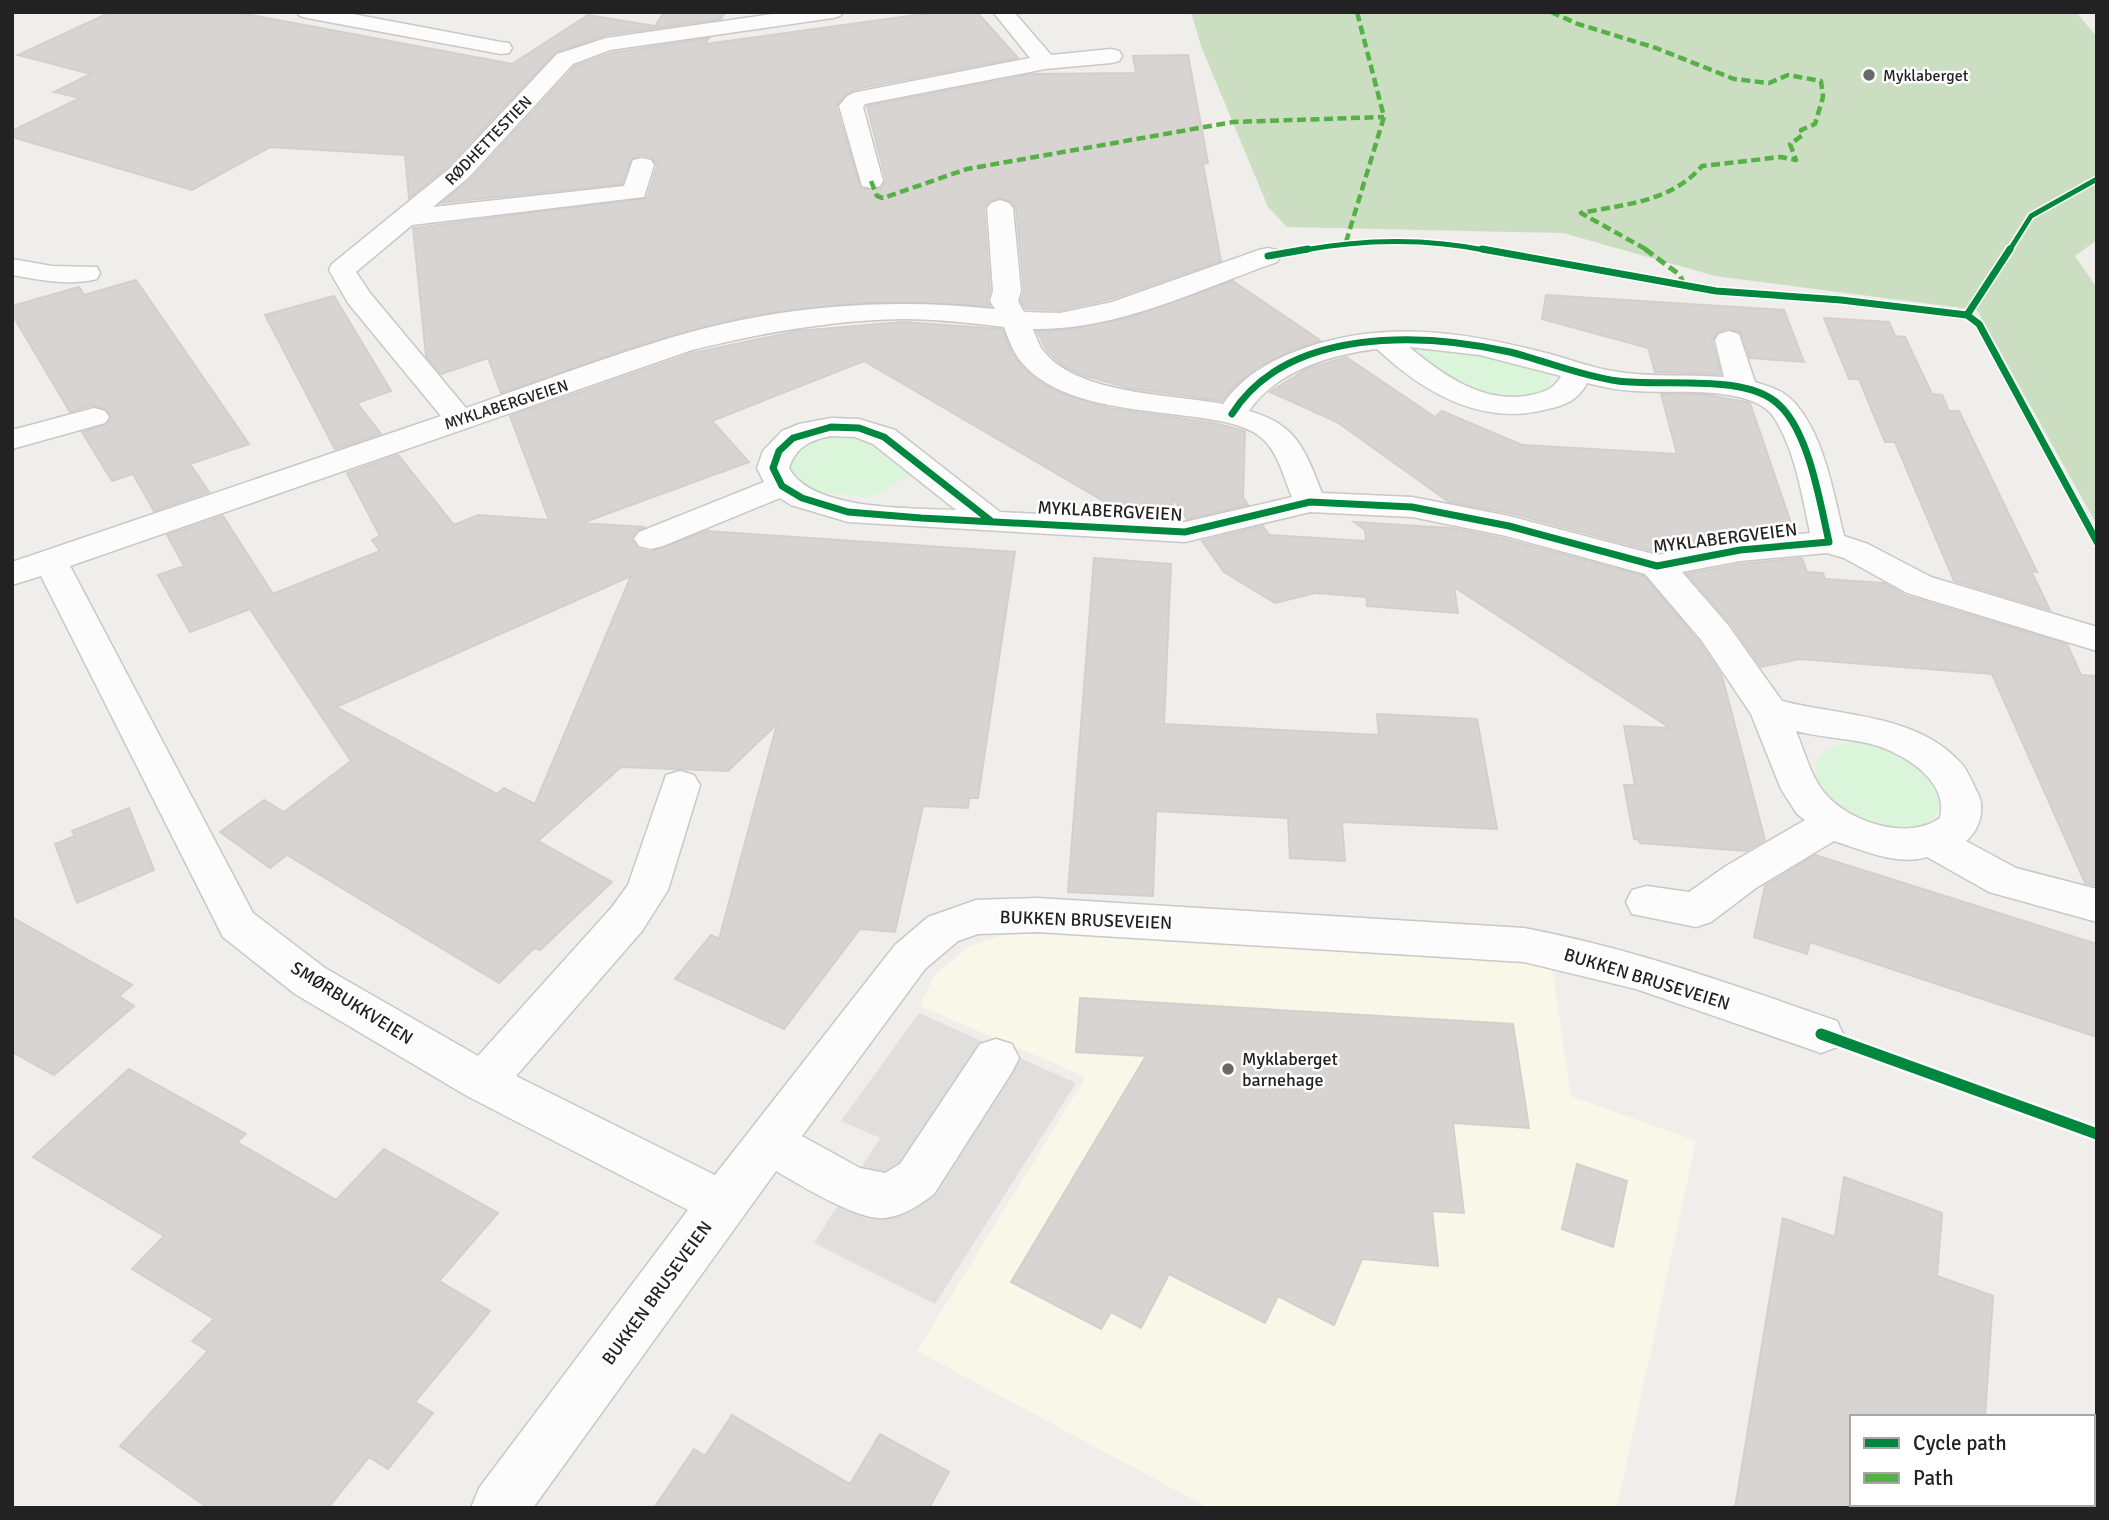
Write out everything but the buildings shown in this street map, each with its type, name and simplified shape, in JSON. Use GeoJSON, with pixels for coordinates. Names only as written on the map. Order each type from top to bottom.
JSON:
{"type":"FeatureCollection","features":[{"type":"Feature","properties":{"kind":"street"},"geometry":{"type":"LineString","coordinates":[[307,12],[501,48]]}},
{"type":"Feature","properties":{"kind":"street","name":"RØDHETTESTIEN"},"geometry":{"type":"LineString","coordinates":[[459,419],[358,297],[342,270],[459,173],[565,59],[606,44],[833,12]]}},
{"type":"Feature","properties":{"kind":"street"},"geometry":{"type":"LineString","coordinates":[[1003,12],[1045,62]]}},
{"type":"Feature","properties":{"kind":"street"},"geometry":{"type":"LineString","coordinates":[[871,181],[850,106],[856,99],[1045,62],[1111,56]]}},
{"type":"Feature","properties":{"kind":"street"},"geometry":{"type":"LineString","coordinates":[[405,218],[635,192],[642,165]]}},
{"type":"Feature","properties":{"kind":"street"},"geometry":{"type":"LineString","coordinates":[[1000,208],[1007,290],[1004,301],[1033,358],[1074,385],[1105,394],[1233,414],[1269,428],[1284,446],[1310,502]]}},
{"type":"Feature","properties":{"kind":"street","name":"MYKLABERGVEIEN"},"geometry":{"type":"LineString","coordinates":[[31,567],[682,343],[739,330],[851,314],[903,311],[1060,321],[1119,309],[1268,256]]}},
{"type":"Feature","properties":{"kind":"street"},"geometry":{"type":"LineString","coordinates":[[12,267],[52,274],[87,273]]}},
{"type":"Feature","properties":{"kind":"street"},"geometry":{"type":"LineString","coordinates":[[1383,339],[1407,363],[1443,386],[1474,400],[1505,407],[1529,406],[1556,397],[1567,391],[1578,373]]}},
{"type":"Feature","properties":{"kind":"street","name":"MYKLABERGVEIEN"},"geometry":{"type":"LineString","coordinates":[[1233,414],[1240,399],[1257,383],[1281,368],[1332,346],[1383,339],[1443,340],[1492,347],[1618,382],[1742,389],[1765,395],[1777,402],[1790,417],[1803,450],[1829,542]]}},
{"type":"Feature","properties":{"kind":"street"},"geometry":{"type":"LineString","coordinates":[[1729,340],[1742,389]]}},
{"type":"Feature","properties":{"kind":"street"},"geometry":{"type":"LineString","coordinates":[[12,440],[94,416]]}},
{"type":"Feature","properties":{"kind":"street"},"geometry":{"type":"LineString","coordinates":[[651,539],[782,486],[774,468],[779,451],[793,438],[831,427],[859,428],[884,437],[991,521]]}},
{"type":"Feature","properties":{"kind":"street","name":"MYKLABERGVEIEN"},"geometry":{"type":"LineString","coordinates":[[782,486],[802,498],[848,512],[1185,532],[1310,502],[1412,507],[1509,526],[1657,566],[1740,550],[1829,542],[1856,551],[1919,585],[2097,639]]}},
{"type":"Feature","properties":{"kind":"street","name":"MYKLABERGVEIEN"},"geometry":{"type":"LineString","coordinates":[[1657,566],[1715,633],[1769,711],[1801,789],[1811,804],[1834,822],[1866,837],[1888,843],[1918,844],[1931,840]]}},
{"type":"Feature","properties":{"kind":"street","name":"SMØRBUKKVEIEN"},"geometry":{"type":"LineString","coordinates":[[31,567],[238,925],[310,981],[483,1082],[723,1203]]}},
{"type":"Feature","properties":{"kind":"street"},"geometry":{"type":"LineString","coordinates":[[1769,711],[1820,724],[1886,734],[1932,758],[1947,772],[1962,800],[1961,814],[1955,827],[1944,836],[1931,840]]}},
{"type":"Feature","properties":{"kind":"street"},"geometry":{"type":"LineString","coordinates":[[483,1082],[634,909],[647,890],[680,785]]}},
{"type":"Feature","properties":{"kind":"street"},"geometry":{"type":"LineString","coordinates":[[1647,902],[1696,910],[1741,877],[1834,822]]}},
{"type":"Feature","properties":{"kind":"street"},"geometry":{"type":"LineString","coordinates":[[1931,840],[2004,881],[2097,906]]}},
{"type":"Feature","properties":{"kind":"street","name":"BUKKEN BRUSEVEIEN"},"geometry":{"type":"LineString","coordinates":[[499,1508],[723,1203],[910,957],[943,929],[976,917],[1037,915],[1524,945],[1553,950],[1617,968],[1821,1034]]}},
{"type":"Feature","properties":{"kind":"street"},"geometry":{"type":"LineString","coordinates":[[770,1142],[857,1190],[882,1196],[900,1191],[917,1179],[996,1058]]}},
{"type":"Feature","properties":{"kind":"shaded area"},"geometry":{"type":"Polygon","coordinates":[[[1008,934],[1058,934],[1525,962],[1552,968],[1571,1096],[1696,1141],[1617,1508],[1209,1508],[917,1351],[1086,1077],[920,1006],[934,976],[969,946],[1008,934]]]}},
{"type":"Feature","properties":{"kind":"shaded area"},"geometry":{"type":"Polygon","coordinates":[[[919,1013],[1076,1083],[935,1304],[814,1243],[880,1138],[841,1121],[919,1013]]]}},
{"type":"Feature","properties":{"kind":"green space"},"geometry":{"type":"Polygon","coordinates":[[[1191,12],[2076,12],[2097,37],[2097,240],[2075,256],[2097,288],[2097,525],[1977,310],[1715,276],[1563,233],[1287,227],[1268,207],[1201,46],[1191,12]]]}},
{"type":"Feature","properties":{"kind":"green space"},"geometry":{"type":"Polygon","coordinates":[[[1447,346],[1534,366],[1546,373],[1550,380],[1548,387],[1534,394],[1517,397],[1497,396],[1458,385],[1428,364],[1419,351],[1421,347],[1447,346]]]}},
{"type":"Feature","properties":{"kind":"green space"},"geometry":{"type":"Polygon","coordinates":[[[825,436],[862,439],[910,475],[869,498],[823,492],[818,495],[804,488],[788,472],[789,457],[805,443],[825,436]]]}},
{"type":"Feature","properties":{"kind":"green space"},"geometry":{"type":"Polygon","coordinates":[[[1851,742],[1892,751],[1928,774],[1940,792],[1938,810],[1934,817],[1917,828],[1891,829],[1859,820],[1832,804],[1817,783],[1817,762],[1835,746],[1851,742]]]}},
{"type":"Feature","properties":{"kind":"marked path"},"geometry":{"type":"LineString","coordinates":[[1346,242],[1384,117],[1357,12]]}},
{"type":"Feature","properties":{"kind":"marked path"},"geometry":{"type":"LineString","coordinates":[[1551,12],[1578,24],[1656,48],[1734,79],[1769,83],[1788,75],[1821,81],[1824,92],[1815,124],[1801,130],[1803,135],[1790,144],[1796,160],[1781,157],[1702,166],[1688,182],[1668,189],[1658,198],[1581,213],[1651,252],[1680,275],[1684,286]]}},
{"type":"Feature","properties":{"kind":"marked path"},"geometry":{"type":"LineString","coordinates":[[871,181],[877,196],[883,198],[967,169],[1233,122],[1384,117]]}},
{"type":"Feature","properties":{"kind":"cycle path"},"geometry":{"type":"LineString","coordinates":[[2097,179],[2031,216],[1967,315],[1979,324],[2097,542]]}},
{"type":"Feature","properties":{"kind":"cycle path"},"geometry":{"type":"LineString","coordinates":[[1268,256],[1346,242],[1457,244],[1716,291],[1841,300],[1967,315]]}},
{"type":"Feature","properties":{"kind":"cycle path"},"geometry":{"type":"LineString","coordinates":[[991,521],[884,437],[859,428],[831,427],[793,438],[779,451],[773,468],[782,486],[802,498],[848,512],[921,518],[1185,532],[1310,502],[1412,507],[1509,526],[1657,566],[1740,550],[1829,542],[1810,468],[1796,430],[1778,403],[1746,389],[1702,384],[1617,381],[1480,346],[1450,341],[1390,339],[1330,349],[1290,364],[1253,387],[1232,414]]}},
{"type":"Feature","properties":{"kind":"cycle path"},"geometry":{"type":"LineString","coordinates":[[1821,1034],[2097,1134]]}},
{"type":"Feature","properties":{"kind":"place","name":"Myklaberget"},"geometry":{"type":"Point","coordinates":[1869,75]}},
{"type":"Feature","properties":{"kind":"place","name":"Myklaberget barnehage"},"geometry":{"type":"Point","coordinates":[1228,1069]}}]}
